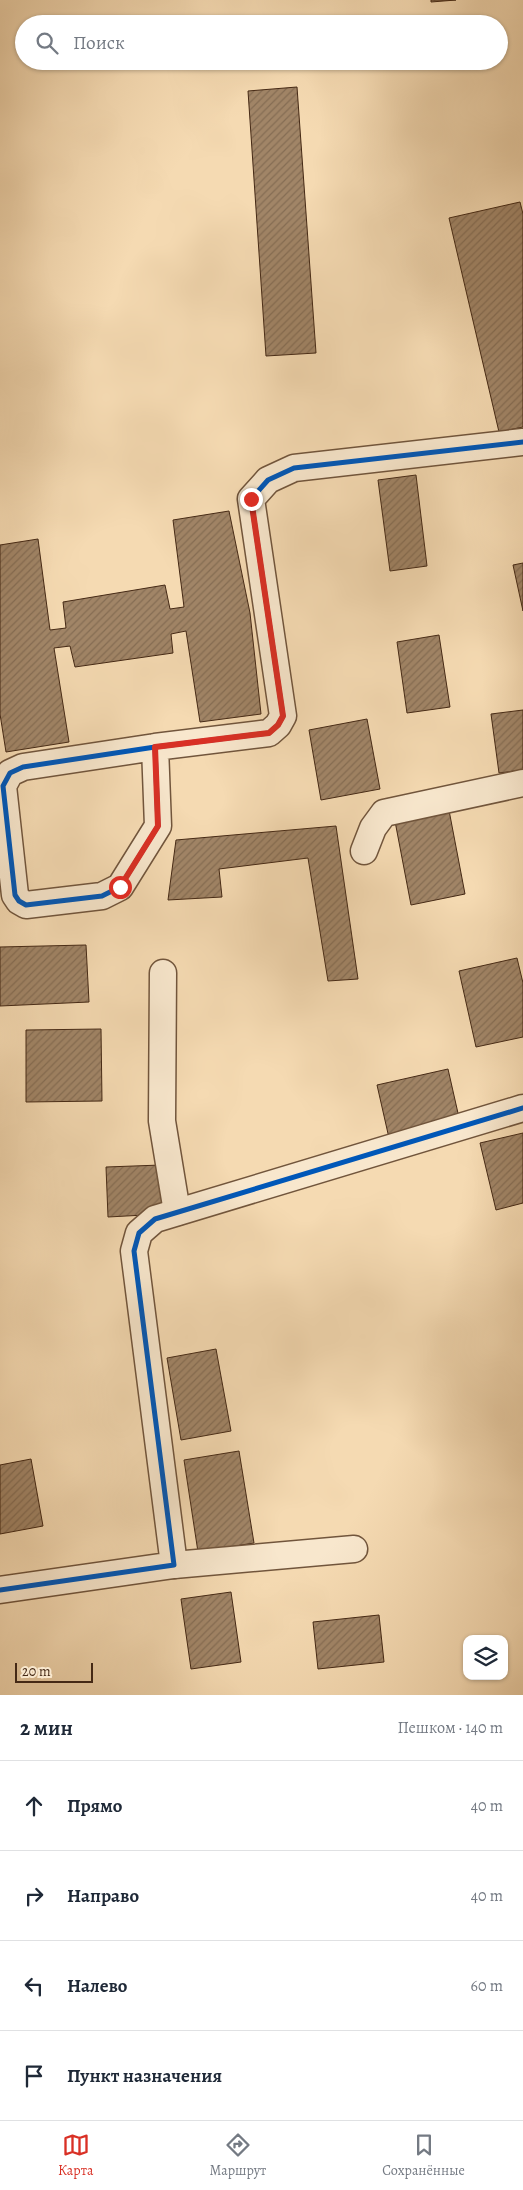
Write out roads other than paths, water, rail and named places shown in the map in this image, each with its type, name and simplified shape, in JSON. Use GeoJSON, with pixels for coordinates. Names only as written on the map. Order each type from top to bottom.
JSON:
{"type":"FeatureCollection","features":[{"type":"Feature","properties":{"kind":"street"},"geometry":{"type":"LineString","coordinates":[[155,747],[158,826],[120,887],[102,896],[26,905],[19,902],[15,895],[4,786],[10,773],[23,767],[155,747],[269,733],[278,725],[283,716],[251,499],[268,480],[294,468],[523,442]]}},
{"type":"Feature","properties":{"kind":"street"},"geometry":{"type":"LineString","coordinates":[[364,851],[373,828],[384,813],[523,783]]}},
{"type":"Feature","properties":{"kind":"street"},"geometry":{"type":"LineString","coordinates":[[163,973],[162,1121],[177,1212]]}},
{"type":"Feature","properties":{"kind":"street"},"geometry":{"type":"LineString","coordinates":[[174,1565],[134,1251],[140,1233],[155,1219],[523,1108]]}},
{"type":"Feature","properties":{"kind":"street"},"geometry":{"type":"LineString","coordinates":[[0,1590],[174,1565],[354,1549]]}}]}
